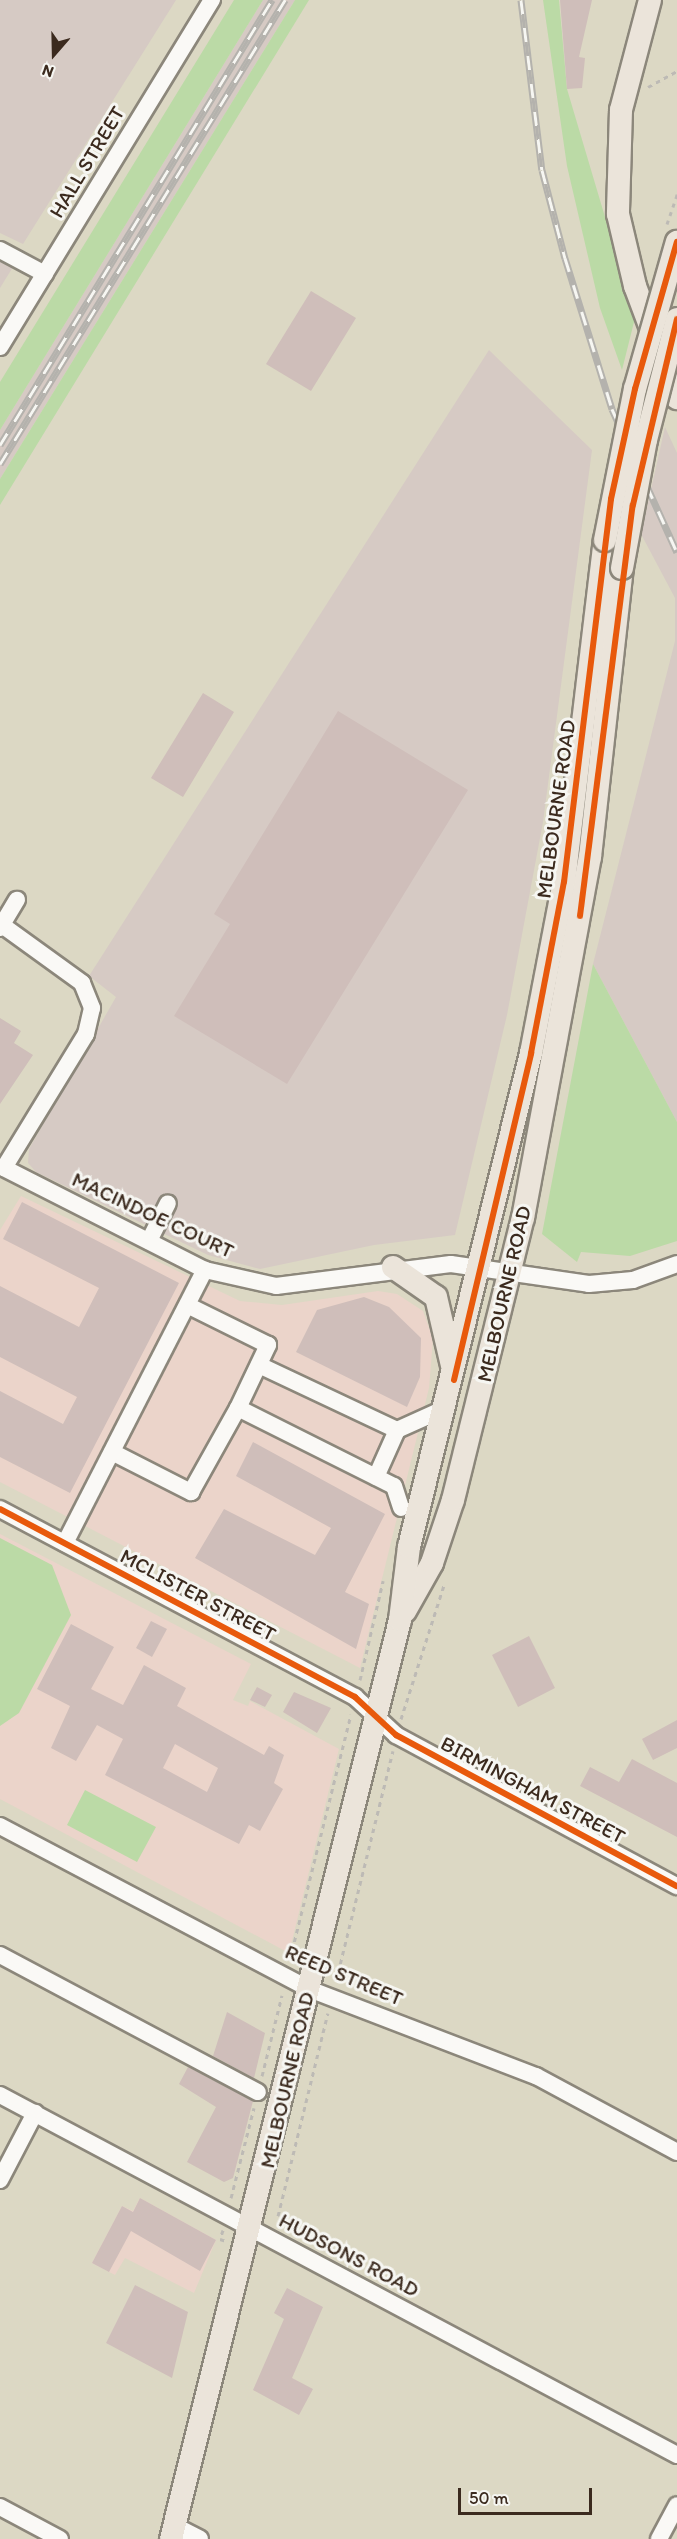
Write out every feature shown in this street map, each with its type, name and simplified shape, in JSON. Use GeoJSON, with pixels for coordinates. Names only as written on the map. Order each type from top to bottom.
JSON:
{"type":"FeatureCollection","features":[{"type":"Feature","properties":{"kind":"main road"},"geometry":{"type":"LineString","coordinates":[[650,0],[621,110],[618,214],[635,286],[677,398]]}},
{"type":"Feature","properties":{"kind":"main road","name":"MELBOURNE ROAD"},"geometry":{"type":"LineString","coordinates":[[173,2532],[251,2228],[377,1717],[400,1620],[409,1547],[454,1380],[531,1053],[564,882],[605,540],[635,389],[677,242]]}},
{"type":"Feature","properties":{"kind":"main road","name":"MELBOURNE ROAD"},"geometry":{"type":"LineString","coordinates":[[400,1620],[432,1563],[453,1500],[511,1271],[590,857],[622,568],[646,440],[677,319]]}},
{"type":"Feature","properties":{"kind":"main road"},"geometry":{"type":"LineString","coordinates":[[393,1267],[436,1297],[454,1380]]}},
{"type":"Feature","properties":{"kind":"street","name":"HALL STREET"},"geometry":{"type":"LineString","coordinates":[[0,347],[212,0]]}},
{"type":"Feature","properties":{"kind":"street"},"geometry":{"type":"LineString","coordinates":[[0,250],[45,274]]}},
{"type":"Feature","properties":{"kind":"street"},"geometry":{"type":"LineString","coordinates":[[1,927],[17,900]]}},
{"type":"Feature","properties":{"kind":"street","name":"MACINDOE COURT"},"geometry":{"type":"LineString","coordinates":[[1,927],[82,983],[92,1008],[86,1034],[4,1168],[206,1270],[276,1286],[393,1267],[480,1267],[589,1284],[633,1280],[677,1264]]}},
{"type":"Feature","properties":{"kind":"street"},"geometry":{"type":"LineString","coordinates":[[149,1241],[168,1203]]}},
{"type":"Feature","properties":{"kind":"street"},"geometry":{"type":"LineString","coordinates":[[65,1543],[206,1270]]}},
{"type":"Feature","properties":{"kind":"street"},"geometry":{"type":"LineString","coordinates":[[112,1452],[191,1492],[238,1408],[268,1345],[187,1305]]}},
{"type":"Feature","properties":{"kind":"street"},"geometry":{"type":"LineString","coordinates":[[259,1365],[397,1430]]}},
{"type":"Feature","properties":{"kind":"street"},"geometry":{"type":"LineString","coordinates":[[238,1408],[394,1486],[401,1508]]}},
{"type":"Feature","properties":{"kind":"street"},"geometry":{"type":"LineString","coordinates":[[376,1477],[397,1430],[446,1408]]}},
{"type":"Feature","properties":{"kind":"street","name":"MCLISTER STREET"},"geometry":{"type":"LineString","coordinates":[[0,1509],[355,1697],[377,1717]]}},
{"type":"Feature","properties":{"kind":"street","name":"BIRMINGHAM STREET"},"geometry":{"type":"LineString","coordinates":[[377,1717],[396,1735],[677,1886]]}},
{"type":"Feature","properties":{"kind":"street","name":"REED STREET"},"geometry":{"type":"LineString","coordinates":[[0,1827],[309,1989],[536,2076],[677,2152]]}},
{"type":"Feature","properties":{"kind":"street"},"geometry":{"type":"LineString","coordinates":[[0,1955],[258,2092]]}},
{"type":"Feature","properties":{"kind":"street","name":"HUDSONS ROAD"},"geometry":{"type":"LineString","coordinates":[[0,2095],[677,2455]]}},
{"type":"Feature","properties":{"kind":"street"},"geometry":{"type":"LineString","coordinates":[[0,2180],[35,2113]]}},
{"type":"Feature","properties":{"kind":"street"},"geometry":{"type":"LineString","coordinates":[[659,2539],[677,2505]]}},
{"type":"Feature","properties":{"kind":"street"},"geometry":{"type":"LineString","coordinates":[[0,2507],[60,2539]]}},
{"type":"Feature","properties":{"kind":"street"},"geometry":{"type":"LineString","coordinates":[[173,2532],[200,2539]]}},
{"type":"Feature","properties":{"kind":"path"},"geometry":{"type":"LineString","coordinates":[[644,95],[657,78],[677,71]]}},
{"type":"Feature","properties":{"kind":"path"},"geometry":{"type":"LineString","coordinates":[[278,2216],[396,1735],[447,1575]]}},
{"type":"Feature","properties":{"kind":"shaded area"},"geometry":{"type":"Polygon","coordinates":[[[0,0],[176,0],[23,244],[0,233],[0,0]]]}},
{"type":"Feature","properties":{"kind":"shaded area"},"geometry":{"type":"Polygon","coordinates":[[[263,0],[295,0],[0,479],[0,430],[263,0]]]}},
{"type":"Feature","properties":{"kind":"shaded area"},"geometry":{"type":"Polygon","coordinates":[[[0,260],[13,267],[0,288],[0,260]]]}},
{"type":"Feature","properties":{"kind":"shaded area"},"geometry":{"type":"Polygon","coordinates":[[[489,350],[592,450],[543,822],[507,1015],[455,1235],[374,1245],[260,1269],[208,1255],[36,1172],[28,1163],[29,1149],[116,997],[89,976],[489,350]]]}},
{"type":"Feature","properties":{"kind":"shaded area"},"geometry":{"type":"Polygon","coordinates":[[[665,427],[677,453],[677,1122],[593,964],[675,641],[675,598],[641,534],[665,427]]]}},
{"type":"Feature","properties":{"kind":"shaded area"},"geometry":{"type":"Polygon","coordinates":[[[21,1196],[240,1301],[282,1305],[378,1291],[397,1294],[423,1311],[433,1339],[429,1388],[360,1668],[0,1482],[0,1230],[21,1196]]]}},
{"type":"Feature","properties":{"kind":"shaded area"},"geometry":{"type":"Polygon","coordinates":[[[0,1534],[251,1664],[233,1700],[248,1706],[250,1701],[339,1749],[289,1953],[0,1799],[0,1534]]]}},
{"type":"Feature","properties":{"kind":"shaded area"},"geometry":{"type":"Polygon","coordinates":[[[140,2198],[216,2240],[194,2293],[125,2258],[115,2275],[92,2263],[122,2206],[133,2211],[140,2198]]]}},
{"type":"Feature","properties":{"kind":"green space"},"geometry":{"type":"Polygon","coordinates":[[[234,0],[263,0],[0,430],[0,382],[234,0]]]}},
{"type":"Feature","properties":{"kind":"green space"},"geometry":{"type":"Polygon","coordinates":[[[295,0],[309,0],[0,505],[0,479],[295,0]]]}},
{"type":"Feature","properties":{"kind":"green space"},"geometry":{"type":"Polygon","coordinates":[[[543,0],[559,0],[567,89],[635,318],[622,370],[600,308],[567,166],[543,0]]]}},
{"type":"Feature","properties":{"kind":"green space"},"geometry":{"type":"Polygon","coordinates":[[[593,964],[677,1122],[677,1241],[630,1256],[581,1252],[577,1262],[542,1234],[593,964]]]}},
{"type":"Feature","properties":{"kind":"green space"},"geometry":{"type":"Polygon","coordinates":[[[0,1538],[52,1565],[71,1615],[19,1713],[0,1726],[0,1538]]]}},
{"type":"Feature","properties":{"kind":"green space"},"geometry":{"type":"Polygon","coordinates":[[[85,1790],[156,1827],[137,1862],[67,1825],[85,1790]]]}},
{"type":"Feature","properties":{"kind":"building"},"geometry":{"type":"Polygon","coordinates":[[[560,0],[592,0],[579,57],[585,58],[582,88],[567,89],[560,0]]]}},
{"type":"Feature","properties":{"kind":"building"},"geometry":{"type":"Polygon","coordinates":[[[311,291],[356,318],[311,391],[266,364],[311,291]]]}},
{"type":"Feature","properties":{"kind":"building"},"geometry":{"type":"Polygon","coordinates":[[[203,693],[234,712],[183,797],[151,778],[203,693]]]}},
{"type":"Feature","properties":{"kind":"building"},"geometry":{"type":"Polygon","coordinates":[[[338,711],[468,790],[287,1084],[174,1016],[230,924],[214,914],[338,711]]]}},
{"type":"Feature","properties":{"kind":"building"},"geometry":{"type":"Polygon","coordinates":[[[0,1018],[21,1031],[14,1043],[33,1055],[0,1104],[0,1018]]]}},
{"type":"Feature","properties":{"kind":"building"},"geometry":{"type":"Polygon","coordinates":[[[22,1202],[179,1283],[70,1493],[0,1457],[0,1391],[63,1424],[77,1397],[0,1357],[0,1286],[79,1327],[99,1288],[3,1239],[22,1202]]]}},
{"type":"Feature","properties":{"kind":"building"},"geometry":{"type":"Polygon","coordinates":[[[364,1297],[389,1307],[421,1338],[420,1377],[407,1407],[296,1352],[317,1310],[364,1297]]]}},
{"type":"Feature","properties":{"kind":"building"},"geometry":{"type":"Polygon","coordinates":[[[253,1442],[385,1514],[345,1592],[369,1604],[356,1649],[195,1558],[224,1509],[315,1555],[331,1528],[236,1476],[253,1442]]]}},
{"type":"Feature","properties":{"kind":"building"},"geometry":{"type":"Polygon","coordinates":[[[151,1621],[167,1629],[152,1657],[136,1648],[151,1621]]]}},
{"type":"Feature","properties":{"kind":"building"},"geometry":{"type":"Polygon","coordinates":[[[71,1624],[114,1647],[91,1689],[123,1705],[144,1665],[186,1688],[177,1706],[264,1755],[269,1746],[284,1755],[274,1783],[283,1789],[260,1831],[249,1825],[239,1844],[105,1775],[123,1739],[97,1725],[76,1761],[51,1748],[70,1706],[37,1689],[71,1624]],[[175,1744],[163,1768],[207,1792],[218,1768],[175,1744]]]}},
{"type":"Feature","properties":{"kind":"building"},"geometry":{"type":"Polygon","coordinates":[[[529,1636],[555,1688],[518,1707],[492,1655],[529,1636]]]}},
{"type":"Feature","properties":{"kind":"building"},"geometry":{"type":"Polygon","coordinates":[[[257,1687],[272,1695],[265,1707],[250,1700],[257,1687]]]}},
{"type":"Feature","properties":{"kind":"building"},"geometry":{"type":"Polygon","coordinates":[[[294,1692],[331,1708],[317,1733],[283,1712],[294,1692]]]}},
{"type":"Feature","properties":{"kind":"building"},"geometry":{"type":"Polygon","coordinates":[[[677,1720],[677,1748],[653,1760],[642,1739],[677,1720]]]}},
{"type":"Feature","properties":{"kind":"building"},"geometry":{"type":"Polygon","coordinates":[[[632,1759],[677,1783],[677,1837],[580,1786],[590,1767],[619,1782],[632,1759]]]}},
{"type":"Feature","properties":{"kind":"building"},"geometry":{"type":"Polygon","coordinates":[[[227,2012],[265,2033],[254,2078],[213,2056],[227,2012]]]}},
{"type":"Feature","properties":{"kind":"building"},"geometry":{"type":"Polygon","coordinates":[[[188,2067],[253,2101],[233,2178],[224,2182],[187,2162],[216,2107],[179,2084],[188,2067]]]}},
{"type":"Feature","properties":{"kind":"building"},"geometry":{"type":"Polygon","coordinates":[[[140,2198],[216,2240],[200,2271],[131,2231],[109,2272],[92,2263],[122,2206],[133,2212],[140,2198]]]}},
{"type":"Feature","properties":{"kind":"building"},"geometry":{"type":"Polygon","coordinates":[[[135,2285],[188,2312],[172,2378],[106,2343],[135,2285]]]}},
{"type":"Feature","properties":{"kind":"building"},"geometry":{"type":"Polygon","coordinates":[[[287,2288],[323,2307],[292,2378],[313,2389],[299,2415],[253,2390],[284,2319],[274,2313],[287,2288]]]}},
{"type":"Feature","properties":{"kind":"railway"},"geometry":{"type":"LineString","coordinates":[[0,445],[272,0]]}},
{"type":"Feature","properties":{"kind":"railway"},"geometry":{"type":"LineString","coordinates":[[0,464],[285,0]]}},
{"type":"Feature","properties":{"kind":"railway"},"geometry":{"type":"LineString","coordinates":[[521,0],[542,170],[565,258],[612,409],[677,552]]}},
{"type":"Feature","properties":{"kind":"cycle path"},"geometry":{"type":"LineString","coordinates":[[454,1380],[531,1053],[564,882],[611,499],[635,389],[677,242]]}},
{"type":"Feature","properties":{"kind":"cycle path"},"geometry":{"type":"LineString","coordinates":[[580,916],[633,505],[677,319]]}},
{"type":"Feature","properties":{"kind":"cycle path"},"geometry":{"type":"LineString","coordinates":[[0,1509],[355,1697],[396,1735],[677,1886]]}}]}
